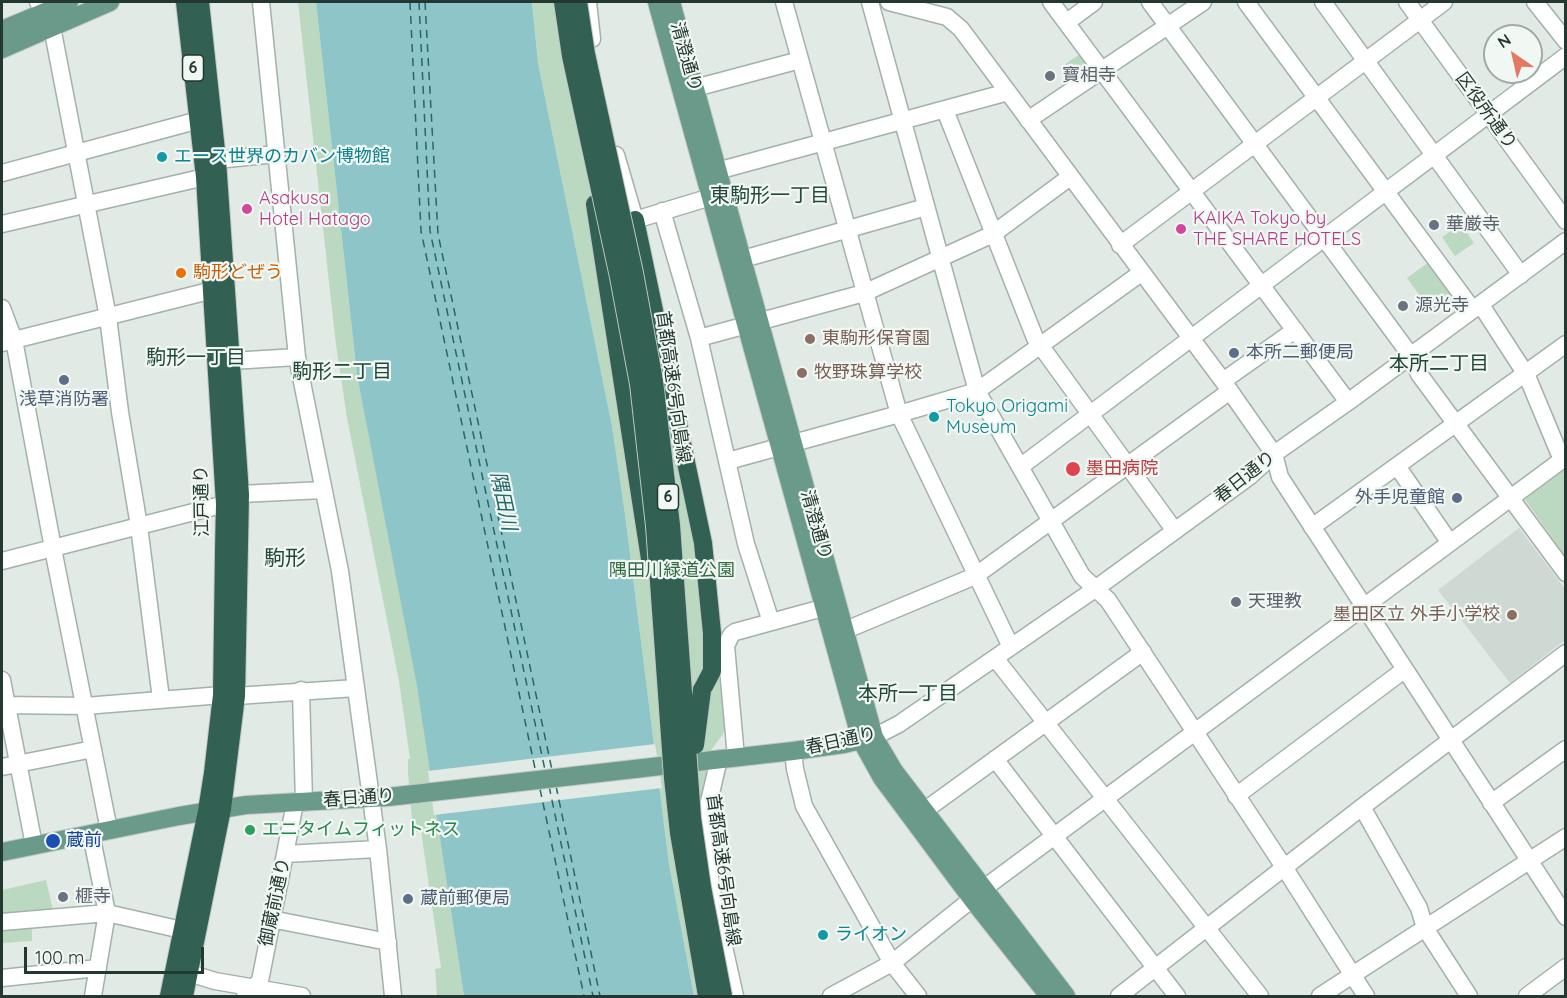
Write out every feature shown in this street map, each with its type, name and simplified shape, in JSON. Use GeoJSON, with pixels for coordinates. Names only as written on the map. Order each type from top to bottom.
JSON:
{"type":"FeatureCollection","features":[{"type":"Feature","properties":{"kind":"highway","name":"江戸通り"},"geometry":{"type":"LineString","coordinates":[[200,2],[217,160],[220,289],[233,499]]}},
{"type":"Feature","properties":{"kind":"highway","name":"首都高速6号向島線"},"geometry":{"type":"LineString","coordinates":[[563,2],[571,56],[634,350],[655,526],[678,833],[707,996]]}},
{"type":"Feature","properties":{"kind":"highway","name":"首都高速6号向島線"},"geometry":{"type":"LineString","coordinates":[[578,2],[586,54],[638,295],[654,381],[671,525],[692,818],[702,887],[723,996]]}},
{"type":"Feature","properties":{"kind":"highway","name":"江戸通り"},"geometry":{"type":"LineString","coordinates":[[184,6],[231,361],[233,499],[229,695],[214,810],[184,996]]}},
{"type":"Feature","properties":{"kind":"highway"},"geometry":{"type":"LineString","coordinates":[[592,47],[584,135],[664,647]]}},
{"type":"Feature","properties":{"kind":"highway","name":"6"},"geometry":{"type":"LineString","coordinates":[[635,219],[703,543],[712,633],[712,671],[702,690],[693,760],[692,818]]}},
{"type":"Feature","properties":{"kind":"highway","name":"江戸通り"},"geometry":{"type":"LineString","coordinates":[[169,996],[182,930],[214,810]]}},
{"type":"Feature","properties":{"kind":"main road"},"geometry":{"type":"LineString","coordinates":[[2,30],[69,2]]}},
{"type":"Feature","properties":{"kind":"main road"},"geometry":{"type":"LineString","coordinates":[[2,49],[45,13],[110,2]]}},
{"type":"Feature","properties":{"kind":"main road","name":"清澄通り"},"geometry":{"type":"LineString","coordinates":[[657,2],[712,172]]}},
{"type":"Feature","properties":{"kind":"main road","name":"清澄通り"},"geometry":{"type":"LineString","coordinates":[[671,2],[695,88],[712,172],[753,324],[868,739],[882,778],[1066,996]]}},
{"type":"Feature","properties":{"kind":"main road","name":"清澄通り"},"geometry":{"type":"LineString","coordinates":[[718,195],[743,259],[753,324]]}},
{"type":"Feature","properties":{"kind":"main road","name":"清澄通り"},"geometry":{"type":"LineString","coordinates":[[831,605],[846,630],[868,739],[924,811],[1049,996]]}},
{"type":"Feature","properties":{"kind":"main road","name":"春日通り"},"geometry":{"type":"LineString","coordinates":[[2,852],[246,805],[409,795],[793,751],[868,739]]}},
{"type":"Feature","properties":{"kind":"street"},"geometry":{"type":"LineString","coordinates":[[261,2],[297,357],[340,571],[378,849],[393,996]]}},
{"type":"Feature","properties":{"kind":"street"},"geometry":{"type":"LineString","coordinates":[[588,2],[592,47],[601,100],[635,219],[718,195]]}},
{"type":"Feature","properties":{"kind":"street"},"geometry":{"type":"LineString","coordinates":[[784,2],[899,414],[1011,647]]}},
{"type":"Feature","properties":{"kind":"street"},"geometry":{"type":"LineString","coordinates":[[870,2],[977,391],[1082,576],[1108,600],[1366,996]]}},
{"type":"Feature","properties":{"kind":"street"},"geometry":{"type":"LineString","coordinates":[[889,2],[937,7],[961,29],[1226,386],[1274,454],[1278,474],[1566,917]]}},
{"type":"Feature","properties":{"kind":"street"},"geometry":{"type":"LineString","coordinates":[[1051,2],[1348,402]]}},
{"type":"Feature","properties":{"kind":"street"},"geometry":{"type":"LineString","coordinates":[[1067,22],[1094,2]]}},
{"type":"Feature","properties":{"kind":"street"},"geometry":{"type":"LineString","coordinates":[[1150,2],[1411,356],[1419,374],[1566,573]]}},
{"type":"Feature","properties":{"kind":"street"},"geometry":{"type":"LineString","coordinates":[[1028,120],[1203,2]]}},
{"type":"Feature","properties":{"kind":"street"},"geometry":{"type":"LineString","coordinates":[[831,996],[892,963],[978,894],[1564,458],[1525,374],[1477,307],[1386,191],[1246,2]]}},
{"type":"Feature","properties":{"kind":"street"},"geometry":{"type":"LineString","coordinates":[[1323,2],[1521,275]]}},
{"type":"Feature","properties":{"kind":"street","name":"区役所通り"},"geometry":{"type":"LineString","coordinates":[[1407,2],[1566,221]]}},
{"type":"Feature","properties":{"kind":"street"},"geometry":{"type":"LineString","coordinates":[[1120,245],[1443,2]]}},
{"type":"Feature","properties":{"kind":"street"},"geometry":{"type":"LineString","coordinates":[[1535,2],[1566,41]]}},
{"type":"Feature","properties":{"kind":"street"},"geometry":{"type":"LineString","coordinates":[[45,13],[78,153],[108,317],[120,412],[140,526],[161,699]]}},
{"type":"Feature","properties":{"kind":"street"},"geometry":{"type":"LineString","coordinates":[[1020,467],[1566,56]]}},
{"type":"Feature","properties":{"kind":"street"},"geometry":{"type":"LineString","coordinates":[[695,88],[800,60]]}},
{"type":"Feature","properties":{"kind":"street"},"geometry":{"type":"LineString","coordinates":[[712,172],[823,144],[1008,92]]}},
{"type":"Feature","properties":{"kind":"street"},"geometry":{"type":"LineString","coordinates":[[945,110],[1040,347],[1175,531]]}},
{"type":"Feature","properties":{"kind":"street"},"geometry":{"type":"LineString","coordinates":[[2,173],[199,120]]}},
{"type":"Feature","properties":{"kind":"street"},"geometry":{"type":"LineString","coordinates":[[217,160],[276,154]]}},
{"type":"Feature","properties":{"kind":"street"},"geometry":{"type":"LineString","coordinates":[[2,224],[205,177]]}},
{"type":"Feature","properties":{"kind":"street"},"geometry":{"type":"LineString","coordinates":[[699,338],[864,293],[993,234],[1070,177]]}},
{"type":"Feature","properties":{"kind":"street"},"geometry":{"type":"LineString","coordinates":[[743,259],[926,207]]}},
{"type":"Feature","properties":{"kind":"street"},"geometry":{"type":"LineString","coordinates":[[662,212],[699,338],[746,544],[771,622]]}},
{"type":"Feature","properties":{"kind":"street","name":"春日通り"},"geometry":{"type":"LineString","coordinates":[[868,739],[899,724],[1095,589],[1250,476],[1274,454],[1566,242]]}},
{"type":"Feature","properties":{"kind":"street"},"geometry":{"type":"LineString","coordinates":[[728,461],[977,391],[1141,273]]}},
{"type":"Feature","properties":{"kind":"street"},"geometry":{"type":"LineString","coordinates":[[8,341],[220,289]]}},
{"type":"Feature","properties":{"kind":"street"},"geometry":{"type":"LineString","coordinates":[[2,308],[109,830]]}},
{"type":"Feature","properties":{"kind":"street"},"geometry":{"type":"LineString","coordinates":[[846,630],[975,576],[1126,465],[1295,330]]}},
{"type":"Feature","properties":{"kind":"street"},"geometry":{"type":"LineString","coordinates":[[1312,527],[1566,344]]}},
{"type":"Feature","properties":{"kind":"street"},"geometry":{"type":"LineString","coordinates":[[231,361],[297,357]]}},
{"type":"Feature","properties":{"kind":"street"},"geometry":{"type":"LineString","coordinates":[[1396,466],[1450,543]]}},
{"type":"Feature","properties":{"kind":"street"},"geometry":{"type":"LineString","coordinates":[[2,561],[140,526],[233,499],[323,490]]}},
{"type":"Feature","properties":{"kind":"street"},"geometry":{"type":"LineString","coordinates":[[735,996],[714,902],[705,845],[708,806],[727,758],[727,641],[735,632],[831,605]]}},
{"type":"Feature","properties":{"kind":"street"},"geometry":{"type":"LineString","coordinates":[[924,811],[1143,652]]}},
{"type":"Feature","properties":{"kind":"street"},"geometry":{"type":"LineString","coordinates":[[1119,996],[1362,807],[1566,653]]}},
{"type":"Feature","properties":{"kind":"street"},"geometry":{"type":"LineString","coordinates":[[995,658],[1260,996]]}},
{"type":"Feature","properties":{"kind":"street"},"geometry":{"type":"LineString","coordinates":[[1236,795],[1404,670]]}},
{"type":"Feature","properties":{"kind":"street"},"geometry":{"type":"LineString","coordinates":[[2,680],[10,766],[34,845]]}},
{"type":"Feature","properties":{"kind":"street"},"geometry":{"type":"LineString","coordinates":[[4,705],[85,706],[161,699],[356,688]]}},
{"type":"Feature","properties":{"kind":"street","name":"御蔵前通り"},"geometry":{"type":"LineString","coordinates":[[250,992],[260,981],[285,854],[300,802],[301,690]]}},
{"type":"Feature","properties":{"kind":"street"},"geometry":{"type":"LineString","coordinates":[[10,766],[93,749]]}},
{"type":"Feature","properties":{"kind":"street"},"geometry":{"type":"LineString","coordinates":[[1491,803],[1566,749]]}},
{"type":"Feature","properties":{"kind":"street"},"geometry":{"type":"LineString","coordinates":[[793,751],[804,807],[892,963],[918,996]]}},
{"type":"Feature","properties":{"kind":"street"},"geometry":{"type":"LineString","coordinates":[[995,759],[1176,996]]}},
{"type":"Feature","properties":{"kind":"street"},"geometry":{"type":"LineString","coordinates":[[1362,807],[1419,908],[1425,928],[1469,996]]}},
{"type":"Feature","properties":{"kind":"street"},"geometry":{"type":"LineString","coordinates":[[91,834],[107,914],[93,996]]}},
{"type":"Feature","properties":{"kind":"street"},"geometry":{"type":"LineString","coordinates":[[1320,996],[1566,837]]}},
{"type":"Feature","properties":{"kind":"street"},"geometry":{"type":"LineString","coordinates":[[285,854],[378,849]]}},
{"type":"Feature","properties":{"kind":"street"},"geometry":{"type":"LineString","coordinates":[[2,921],[107,914],[182,930]]}},
{"type":"Feature","properties":{"kind":"street"},"geometry":{"type":"LineString","coordinates":[[271,919],[388,942]]}},
{"type":"Feature","properties":{"kind":"street"},"geometry":{"type":"LineString","coordinates":[[1527,996],[1566,967]]}},
{"type":"Feature","properties":{"kind":"street"},"geometry":{"type":"LineString","coordinates":[[2,978],[98,968]]}},
{"type":"Feature","properties":{"kind":"street"},"geometry":{"type":"LineString","coordinates":[[189,973],[250,992],[302,996]]}},
{"type":"Feature","properties":{"kind":"shaded area","name":"墨田区立 外手小学校"},"geometry":{"type":"Polygon","coordinates":[[[1519,528],[1565,589],[1565,640],[1510,683],[1438,590],[1519,528]]]}},
{"type":"Feature","properties":{"kind":"green space"},"geometry":{"type":"Polygon","coordinates":[[[298,2],[316,2],[357,375],[408,632],[464,996],[437,996],[435,969],[441,968],[421,831],[413,832],[408,773],[408,759],[410,759],[399,681],[347,418],[336,345],[298,2]]]}},
{"type":"Feature","properties":{"kind":"green space","name":"隅田川緑道公園"},"geometry":{"type":"Polygon","coordinates":[[[532,2],[585,2],[608,120],[704,529],[726,724],[723,734],[712,749],[705,800],[730,996],[694,996],[669,864],[612,426],[538,63],[532,2]]]}},
{"type":"Feature","properties":{"kind":"green space"},"geometry":{"type":"Polygon","coordinates":[[[1080,54],[1091,70],[1073,83],[1064,65],[1080,54]]]}},
{"type":"Feature","properties":{"kind":"green space"},"geometry":{"type":"Polygon","coordinates":[[[1461,224],[1474,243],[1455,256],[1442,237],[1461,224]]]}},
{"type":"Feature","properties":{"kind":"green space"},"geometry":{"type":"Polygon","coordinates":[[[1429,262],[1455,299],[1433,314],[1407,278],[1429,262]]]}},
{"type":"Feature","properties":{"kind":"green space"},"geometry":{"type":"Polygon","coordinates":[[[1565,468],[1565,556],[1524,498],[1565,468]]]}},
{"type":"Feature","properties":{"kind":"green space"},"geometry":{"type":"Polygon","coordinates":[[[46,880],[54,914],[2,918],[2,890],[46,880]]]}},
{"type":"Feature","properties":{"kind":"green space"},"geometry":{"type":"Polygon","coordinates":[[[32,926],[32,941],[2,943],[2,928],[32,926]]]}},
{"type":"Feature","properties":{"kind":"water","name":"隅田川"},"geometry":{"type":"Polygon","coordinates":[[[316,2],[532,2],[538,63],[612,426],[669,864],[694,996],[464,996],[417,686],[357,375],[316,2]]]}},
{"type":"Feature","properties":{"kind":"pier"},"geometry":{"type":"Polygon","coordinates":[[[655,744],[662,788],[434,815],[428,771],[655,744]]]}},
{"type":"Feature","properties":{"kind":"ferry route"},"geometry":{"type":"LineString","coordinates":[[410,2],[421,231],[536,773]]}},
{"type":"Feature","properties":{"kind":"ferry route"},"geometry":{"type":"LineString","coordinates":[[419,2],[430,231],[545,770]]}},
{"type":"Feature","properties":{"kind":"ferry route"},"geometry":{"type":"LineString","coordinates":[[425,2],[438,234],[552,770]]}},
{"type":"Feature","properties":{"kind":"ferry route"},"geometry":{"type":"LineString","coordinates":[[549,786],[593,996]]}},
{"type":"Feature","properties":{"kind":"ferry route"},"geometry":{"type":"LineString","coordinates":[[556,786],[600,996]]}},
{"type":"Feature","properties":{"kind":"ferry route"},"geometry":{"type":"LineString","coordinates":[[540,789],[584,996]]}},
{"type":"Feature","properties":{"kind":"place","name":"寶相寺"},"geometry":{"type":"Point","coordinates":[1050,76]}},
{"type":"Feature","properties":{"kind":"place","name":"エース世界のカバン博物館"},"geometry":{"type":"Point","coordinates":[162,157]}},
{"type":"Feature","properties":{"kind":"place","name":"Asakusa Hotel Hatago"},"geometry":{"type":"Point","coordinates":[247,209]}},
{"type":"Feature","properties":{"kind":"place","name":"華厳寺"},"geometry":{"type":"Point","coordinates":[1434,225]}},
{"type":"Feature","properties":{"kind":"place","name":"KAIKA Tokyo by THE SHARE HOTELS"},"geometry":{"type":"Point","coordinates":[1181,229]}},
{"type":"Feature","properties":{"kind":"place","name":"駒形どぜう"},"geometry":{"type":"Point","coordinates":[181,273]}},
{"type":"Feature","properties":{"kind":"place","name":"源光寺"},"geometry":{"type":"Point","coordinates":[1403,306]}},
{"type":"Feature","properties":{"kind":"place","name":"東駒形保育園"},"geometry":{"type":"Point","coordinates":[810,339]}},
{"type":"Feature","properties":{"kind":"place","name":"本所二郵便局"},"geometry":{"type":"Point","coordinates":[1234,353]}},
{"type":"Feature","properties":{"kind":"place","name":"牧野珠算学校"},"geometry":{"type":"Point","coordinates":[802,373]}},
{"type":"Feature","properties":{"kind":"place","name":"浅草消防署"},"geometry":{"type":"Point","coordinates":[64,380]}},
{"type":"Feature","properties":{"kind":"place","name":"Tokyo Origami Museum"},"geometry":{"type":"Point","coordinates":[934,417]}},
{"type":"Feature","properties":{"kind":"place","name":"墨田病院"},"geometry":{"type":"Point","coordinates":[1073,469]}},
{"type":"Feature","properties":{"kind":"place","name":"外手児童館"},"geometry":{"type":"Point","coordinates":[1457,498]}},
{"type":"Feature","properties":{"kind":"place","name":"天理教"},"geometry":{"type":"Point","coordinates":[1236,602]}},
{"type":"Feature","properties":{"kind":"place","name":"墨田区立 外手小学校"},"geometry":{"type":"Point","coordinates":[1512,615]}},
{"type":"Feature","properties":{"kind":"place","name":"エニタイムフィットネス"},"geometry":{"type":"Point","coordinates":[250,830]}},
{"type":"Feature","properties":{"kind":"place","name":"蔵前"},"geometry":{"type":"Point","coordinates":[53,841]}},
{"type":"Feature","properties":{"kind":"place","name":"榧寺"},"geometry":{"type":"Point","coordinates":[63,897]}},
{"type":"Feature","properties":{"kind":"place","name":"蔵前郵便局"},"geometry":{"type":"Point","coordinates":[408,899]}},
{"type":"Feature","properties":{"kind":"place","name":"ライオン"},"geometry":{"type":"Point","coordinates":[823,935]}},
{"type":"Feature","properties":{"kind":"district","name":"東駒形一丁目"},"geometry":{"type":"Point","coordinates":[770,196]}},
{"type":"Feature","properties":{"kind":"district","name":"駒形一丁目"},"geometry":{"type":"Point","coordinates":[196,358]}},
{"type":"Feature","properties":{"kind":"district","name":"本所二丁目"},"geometry":{"type":"Point","coordinates":[1439,364]}},
{"type":"Feature","properties":{"kind":"district","name":"駒形二丁目"},"geometry":{"type":"Point","coordinates":[342,372]}},
{"type":"Feature","properties":{"kind":"district","name":"駒形"},"geometry":{"type":"Point","coordinates":[285,559]}},
{"type":"Feature","properties":{"kind":"district","name":"本所一丁目"},"geometry":{"type":"Point","coordinates":[908,694]}}]}
